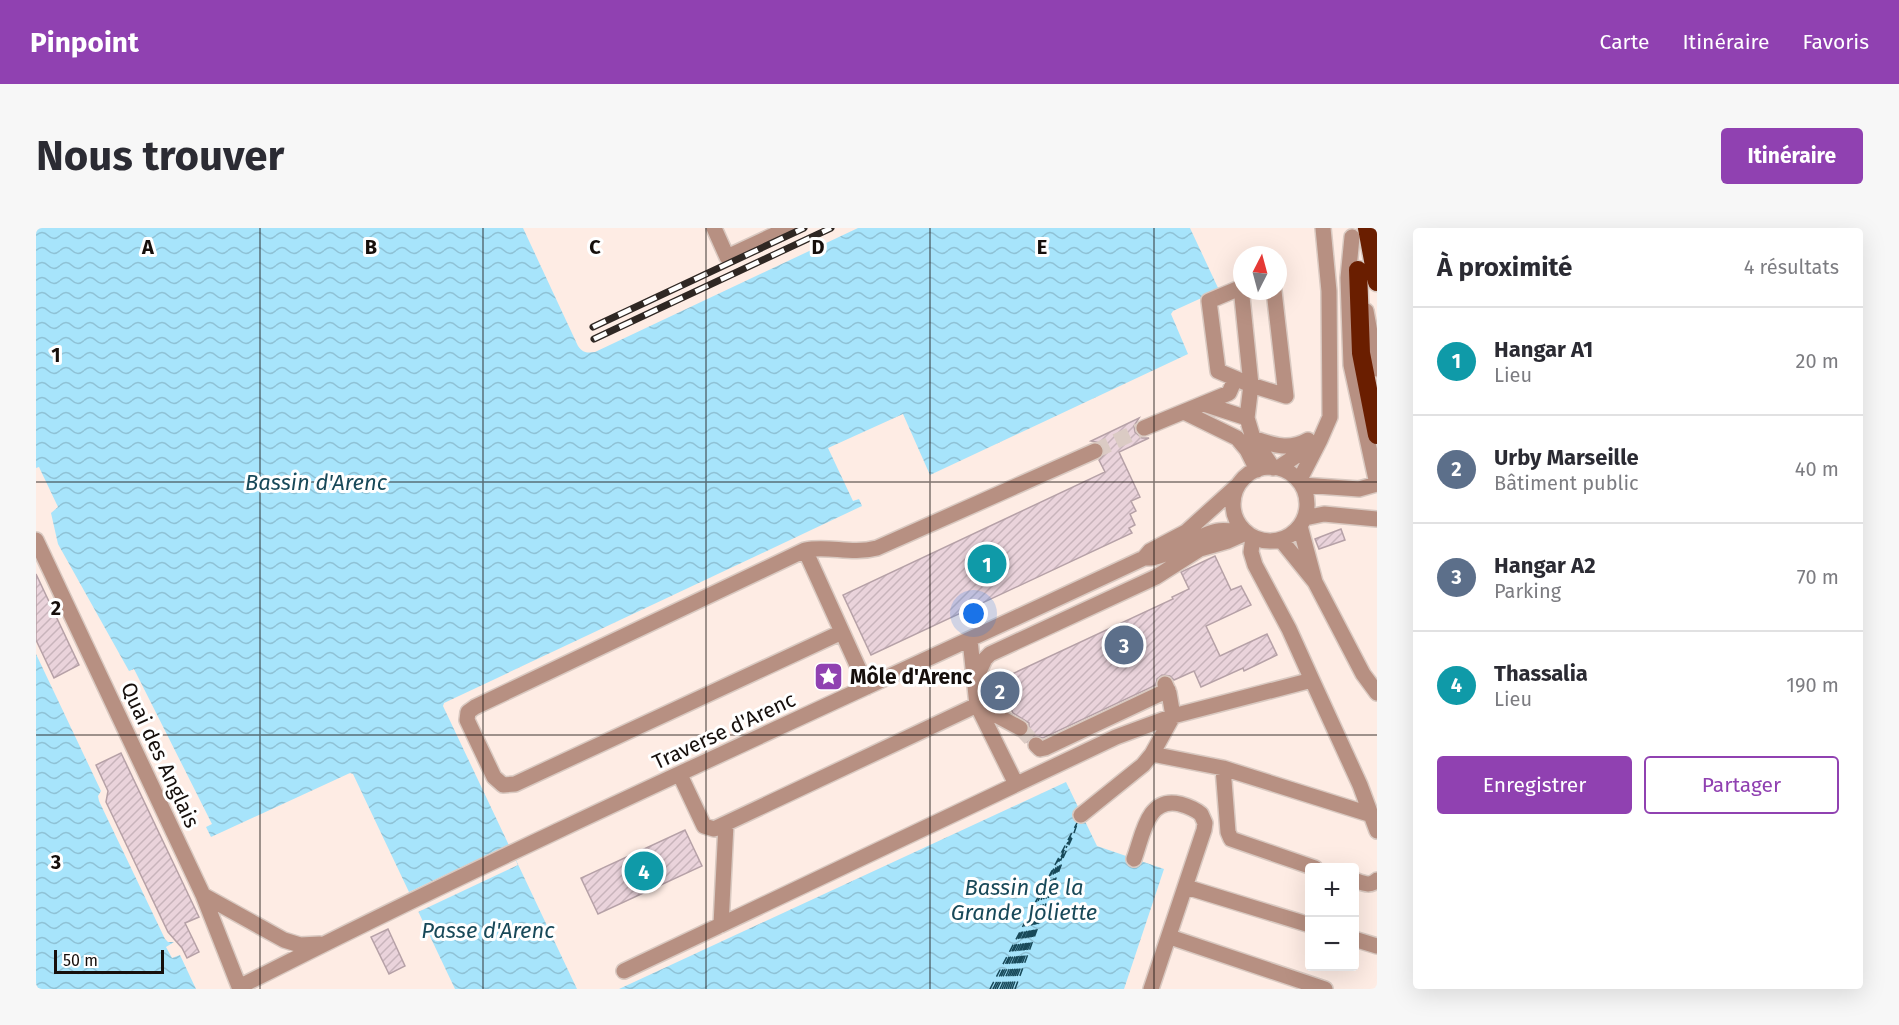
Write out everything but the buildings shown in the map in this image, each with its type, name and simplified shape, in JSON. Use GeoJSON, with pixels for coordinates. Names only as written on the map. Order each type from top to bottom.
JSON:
{"type":"FeatureCollection","features":[{"type":"Feature","properties":{"kind":"highway"},"geometry":{"type":"LineString","coordinates":[[1365,232],[1377,282]]}},
{"type":"Feature","properties":{"kind":"highway"},"geometry":{"type":"LineString","coordinates":[[1358,270],[1362,359],[1377,435]]}},
{"type":"Feature","properties":{"kind":"street"},"geometry":{"type":"LineString","coordinates":[[714,228],[727,257],[789,228]]}},
{"type":"Feature","properties":{"kind":"street"},"geometry":{"type":"LineString","coordinates":[[1300,483],[1330,417],[1329,291],[1323,228]]}},
{"type":"Feature","properties":{"kind":"street"},"geometry":{"type":"LineString","coordinates":[[1300,483],[1359,489],[1377,484],[1351,365],[1348,278],[1365,232]]}},
{"type":"Feature","properties":{"kind":"street"},"geometry":{"type":"LineString","coordinates":[[1365,232],[1358,270],[1377,369]]}},
{"type":"Feature","properties":{"kind":"street"},"geometry":{"type":"LineString","coordinates":[[1233,291],[1209,301],[1218,371],[1286,396],[1275,300]]}},
{"type":"Feature","properties":{"kind":"street"},"geometry":{"type":"LineString","coordinates":[[1243,300],[1251,385],[1246,418],[1253,438],[1275,468]]}},
{"type":"Feature","properties":{"kind":"street"},"geometry":{"type":"LineString","coordinates":[[1144,428],[1229,393],[1235,379]]}},
{"type":"Feature","properties":{"kind":"street"},"geometry":{"type":"LineString","coordinates":[[1204,404],[1246,418]]}},
{"type":"Feature","properties":{"kind":"street"},"geometry":{"type":"LineString","coordinates":[[1184,412],[1237,438],[1247,450],[1257,470]]}},
{"type":"Feature","properties":{"kind":"street"},"geometry":{"type":"LineString","coordinates":[[1253,438],[1281,447],[1293,447],[1322,434]]}},
{"type":"Feature","properties":{"kind":"street"},"geometry":{"type":"LineString","coordinates":[[1275,468],[1322,434]]}},
{"type":"Feature","properties":{"kind":"street"},"geometry":{"type":"LineString","coordinates":[[842,632],[514,784],[503,785],[494,777],[466,715],[470,709],[805,550],[820,548],[854,552],[877,548],[1095,451]]}},
{"type":"Feature","properties":{"kind":"street"},"geometry":{"type":"LineString","coordinates":[[1315,582],[1303,522],[1307,507],[1306,495],[1300,483],[1290,473],[1275,468],[1257,470],[1240,483],[1233,503],[1239,525],[1249,535],[1272,542],[1292,534],[1303,522],[1324,514],[1377,519]]}},
{"type":"Feature","properties":{"kind":"street","name":"Traverse d'Arenc"},"geometry":{"type":"LineString","coordinates":[[240,988],[322,944],[1144,558],[1150,551],[1179,536],[1240,483]]}},
{"type":"Feature","properties":{"kind":"street","name":"Traverse d'Arenc"},"geometry":{"type":"LineString","coordinates":[[1144,558],[1154,559],[1219,531],[1249,535]]}},
{"type":"Feature","properties":{"kind":"street"},"geometry":{"type":"LineString","coordinates":[[1249,535],[1255,565],[1289,629],[1372,815],[1377,831]]}},
{"type":"Feature","properties":{"kind":"street"},"geometry":{"type":"LineString","coordinates":[[974,682],[985,659],[990,654],[1156,577],[1200,549],[1249,535]]}},
{"type":"Feature","properties":{"kind":"street"},"geometry":{"type":"LineString","coordinates":[[1166,553],[1179,536]]}},
{"type":"Feature","properties":{"kind":"street","name":"Quai des Anglais"},"geometry":{"type":"LineString","coordinates":[[36,540],[202,895],[240,988]]}},
{"type":"Feature","properties":{"kind":"street"},"geometry":{"type":"LineString","coordinates":[[1281,540],[1315,582],[1353,657],[1376,691]]}},
{"type":"Feature","properties":{"kind":"street"},"geometry":{"type":"LineString","coordinates":[[805,550],[867,687]]}},
{"type":"Feature","properties":{"kind":"street"},"geometry":{"type":"LineString","coordinates":[[970,640],[977,705],[1016,784]]}},
{"type":"Feature","properties":{"kind":"street"},"geometry":{"type":"LineString","coordinates":[[624,971],[1116,737],[1173,716],[1312,680]]}},
{"type":"Feature","properties":{"kind":"street"},"geometry":{"type":"LineString","coordinates":[[1036,745],[1040,749],[1045,748],[1167,687],[1173,716],[1152,754],[1143,765],[1081,815]]}},
{"type":"Feature","properties":{"kind":"street"},"geometry":{"type":"LineString","coordinates":[[977,705],[1020,728]]}},
{"type":"Feature","properties":{"kind":"street"},"geometry":{"type":"LineString","coordinates":[[680,775],[704,826],[714,829],[977,705]]}},
{"type":"Feature","properties":{"kind":"street"},"geometry":{"type":"LineString","coordinates":[[1152,754],[1223,768],[1372,815]]}},
{"type":"Feature","properties":{"kind":"street"},"geometry":{"type":"LineString","coordinates":[[1223,768],[1228,832],[1231,839],[1305,864]]}},
{"type":"Feature","properties":{"kind":"street"},"geometry":{"type":"LineString","coordinates":[[1134,859],[1150,815],[1156,807],[1172,802],[1200,812],[1203,816],[1204,830],[1151,989]]}},
{"type":"Feature","properties":{"kind":"street"},"geometry":{"type":"LineString","coordinates":[[721,925],[726,824]]}},
{"type":"Feature","properties":{"kind":"street"},"geometry":{"type":"LineString","coordinates":[[1359,882],[1368,885],[1377,880]]}},
{"type":"Feature","properties":{"kind":"street"},"geometry":{"type":"LineString","coordinates":[[1186,887],[1305,923]]}},
{"type":"Feature","properties":{"kind":"street","name":"Traverse d'Arenc"},"geometry":{"type":"LineString","coordinates":[[202,895],[284,940],[300,945],[322,944]]}},
{"type":"Feature","properties":{"kind":"street"},"geometry":{"type":"LineString","coordinates":[[1170,937],[1325,989]]}},
{"type":"Feature","properties":{"kind":"street"},"geometry":{"type":"LineString","coordinates":[[1359,941],[1377,946]]}},
{"type":"Feature","properties":{"kind":"water","name":"Bassin d'Arenc"},"geometry":{"type":"Polygon","coordinates":[[[36,228],[523,228],[578,346],[587,352],[595,352],[858,228],[1190,228],[1219,290],[1171,314],[1188,354],[930,475],[903,414],[828,448],[853,501],[859,499],[862,506],[444,703],[443,706],[577,989],[455,989],[353,774],[350,773],[211,837],[206,827],[212,824],[134,669],[129,671],[58,544],[51,513],[58,507],[39,467],[36,468],[36,228]]]}},
{"type":"Feature","properties":{"kind":"water"},"geometry":{"type":"Polygon","coordinates":[[[36,654],[101,791],[98,796],[99,801],[165,939],[168,942],[174,942],[166,947],[172,958],[180,955],[196,989],[36,989],[36,654]]]}},
{"type":"Feature","properties":{"kind":"water","name":"Bassin de la Grande Joliette"},"geometry":{"type":"Polygon","coordinates":[[[1066,782],[1097,846],[1164,869],[1124,989],[619,989],[1066,782]]]}},
{"type":"Feature","properties":{"kind":"pier"},"geometry":{"type":"Polygon","coordinates":[[[508,845],[518,865],[416,913],[407,893],[508,845]]]}},
{"type":"Feature","properties":{"kind":"ferry route"},"geometry":{"type":"LineString","coordinates":[[990,989],[1078,821]]}},
{"type":"Feature","properties":{"kind":"ferry route"},"geometry":{"type":"LineString","coordinates":[[1074,833],[1077,824]]}},
{"type":"Feature","properties":{"kind":"ferry route"},"geometry":{"type":"LineString","coordinates":[[1068,844],[1073,832]]}},
{"type":"Feature","properties":{"kind":"ferry route"},"geometry":{"type":"LineString","coordinates":[[1063,858],[1072,838]]}},
{"type":"Feature","properties":{"kind":"ferry route"},"geometry":{"type":"LineString","coordinates":[[1061,857],[1068,842]]}},
{"type":"Feature","properties":{"kind":"ferry route"},"geometry":{"type":"LineString","coordinates":[[1004,989],[1067,846]]}},
{"type":"Feature","properties":{"kind":"ferry route"},"geometry":{"type":"LineString","coordinates":[[995,989],[1059,858]]}},
{"type":"Feature","properties":{"kind":"ferry route"},"geometry":{"type":"LineString","coordinates":[[1000,989],[1060,859]]}},
{"type":"Feature","properties":{"kind":"ferry route"},"geometry":{"type":"LineString","coordinates":[[1008,989],[1062,860]]}},
{"type":"Feature","properties":{"kind":"ferry route"},"geometry":{"type":"LineString","coordinates":[[1012,989],[1062,863]]}},
{"type":"Feature","properties":{"kind":"ferry route"},"geometry":{"type":"LineString","coordinates":[[993,989],[1037,901]]}},
{"type":"Feature","properties":{"kind":"ferry route"},"geometry":{"type":"LineString","coordinates":[[997,989],[1038,905]]}},
{"type":"Feature","properties":{"kind":"ferry route"},"geometry":{"type":"LineString","coordinates":[[1002,989],[1040,906]]}},
{"type":"Feature","properties":{"kind":"ferry route"},"geometry":{"type":"LineString","coordinates":[[1006,989],[1042,906]]}},
{"type":"Feature","properties":{"kind":"ferry route"},"geometry":{"type":"LineString","coordinates":[[1015,989],[1045,908]]}},
{"type":"Feature","properties":{"kind":"ferry route"},"geometry":{"type":"LineString","coordinates":[[1010,989],[1042,910]]}},
{"type":"Feature","properties":{"kind":"tunnel"},"geometry":{"type":"LineString","coordinates":[[1095,451],[1144,428]]}},
{"type":"Feature","properties":{"kind":"tunnel"},"geometry":{"type":"LineString","coordinates":[[1020,728],[1036,745]]}},
{"type":"Feature","properties":{"kind":"railway"},"geometry":{"type":"LineString","coordinates":[[593,327],[804,228]]}},
{"type":"Feature","properties":{"kind":"railway"},"geometry":{"type":"LineString","coordinates":[[594,339],[831,228]]}},
{"type":"Feature","properties":{"kind":"place","name":"Hangar A1"},"geometry":{"type":"Point","coordinates":[987,564]}},
{"type":"Feature","properties":{"kind":"place","name":"Hangar A2"},"geometry":{"type":"Point","coordinates":[1124,645]}},
{"type":"Feature","properties":{"kind":"place","name":"Môle d'Arenc"},"geometry":{"type":"Point","coordinates":[829,677]}},
{"type":"Feature","properties":{"kind":"place","name":"Urby Marseille"},"geometry":{"type":"Point","coordinates":[1000,691]}},
{"type":"Feature","properties":{"kind":"place","name":"Thassalia"},"geometry":{"type":"Point","coordinates":[644,871]}},
{"type":"Feature","properties":{"kind":"water label","name":"Passe d'Arenc"},"geometry":{"type":"Point","coordinates":[488,930]}}]}
